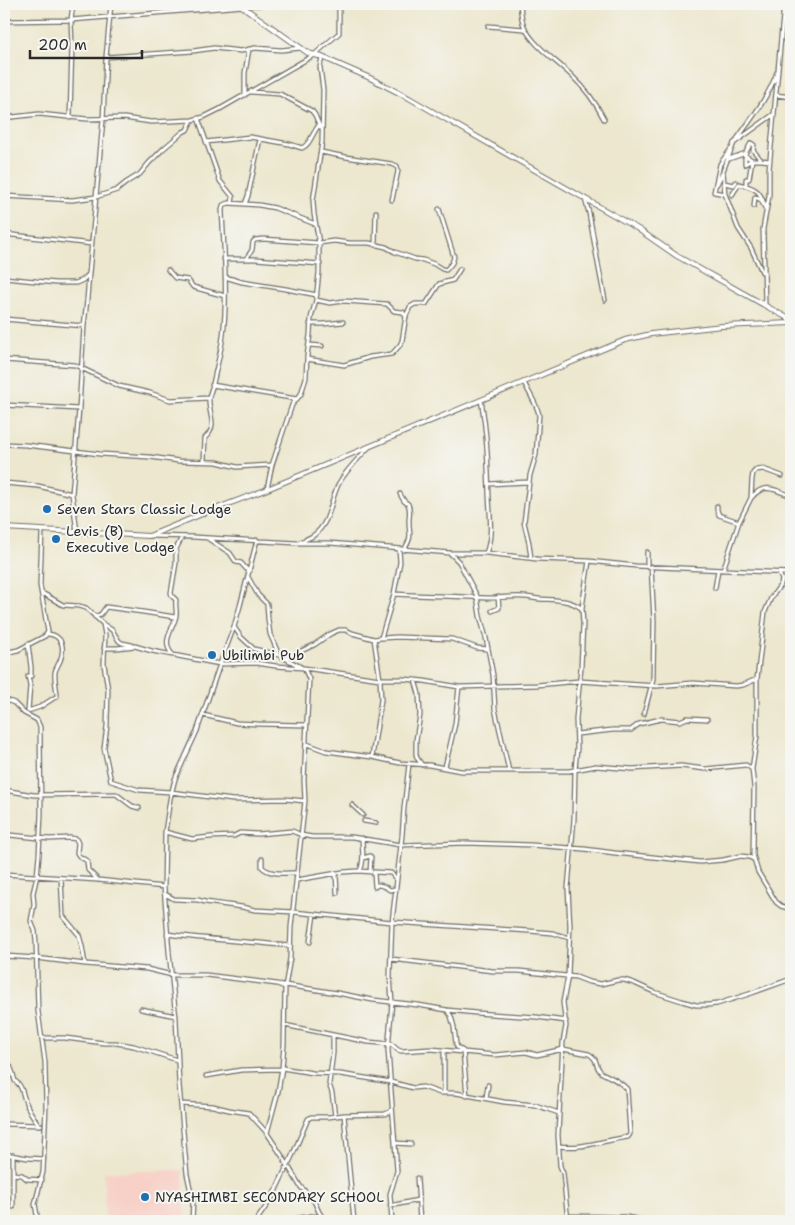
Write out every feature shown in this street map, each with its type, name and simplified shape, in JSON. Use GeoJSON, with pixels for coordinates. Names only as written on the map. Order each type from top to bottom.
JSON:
{"type":"FeatureCollection","features":[{"type":"Feature","properties":{"kind":"street"},"geometry":{"type":"LineString","coordinates":[[70,118],[71,20],[73,4]]}},
{"type":"Feature","properties":{"kind":"street"},"geometry":{"type":"LineString","coordinates":[[77,532],[72,494],[111,4]]}},
{"type":"Feature","properties":{"kind":"street"},"geometry":{"type":"LineString","coordinates":[[4,21],[71,20],[268,4]]}},
{"type":"Feature","properties":{"kind":"street"},"geometry":{"type":"LineString","coordinates":[[4,118],[40,114],[103,120],[124,118],[151,122],[198,118],[212,113],[314,55],[338,33],[339,4]]}},
{"type":"Feature","properties":{"kind":"street"},"geometry":{"type":"LineString","coordinates":[[520,4],[520,14],[533,40],[573,76],[599,109],[604,119]]}},
{"type":"Feature","properties":{"kind":"street"},"geometry":{"type":"LineString","coordinates":[[765,304],[763,229],[769,189],[784,4]]}},
{"type":"Feature","properties":{"kind":"street"},"geometry":{"type":"LineString","coordinates":[[241,5],[314,55],[370,78],[410,98],[638,229],[677,256],[791,319]]}},
{"type":"Feature","properties":{"kind":"street"},"geometry":{"type":"LineString","coordinates":[[488,26],[526,29]]}},
{"type":"Feature","properties":{"kind":"street"},"geometry":{"type":"LineString","coordinates":[[106,57],[214,48],[241,51],[259,48],[281,50],[302,48]]}},
{"type":"Feature","properties":{"kind":"street"},"geometry":{"type":"LineString","coordinates":[[245,95],[245,73],[249,49]]}},
{"type":"Feature","properties":{"kind":"street"},"geometry":{"type":"LineString","coordinates":[[267,489],[272,465],[292,405],[298,399],[304,387],[310,324],[316,300],[320,264],[313,193],[321,152],[323,90],[320,67],[322,57]]}},
{"type":"Feature","properties":{"kind":"street"},"geometry":{"type":"LineString","coordinates":[[714,192],[720,164],[774,81],[779,65]]}},
{"type":"Feature","properties":{"kind":"street"},"geometry":{"type":"LineString","coordinates":[[250,92],[268,92],[283,95],[312,111],[322,132]]}},
{"type":"Feature","properties":{"kind":"street"},"geometry":{"type":"LineString","coordinates":[[776,95],[791,97]]}},
{"type":"Feature","properties":{"kind":"street"},"geometry":{"type":"LineString","coordinates":[[714,192],[734,143],[775,113]]}},
{"type":"Feature","properties":{"kind":"street"},"geometry":{"type":"LineString","coordinates":[[198,118],[220,181],[233,197],[232,203]]}},
{"type":"Feature","properties":{"kind":"street"},"geometry":{"type":"LineString","coordinates":[[4,196],[72,200],[96,197],[117,190],[140,174],[163,149],[188,130],[192,120]]}},
{"type":"Feature","properties":{"kind":"street"},"geometry":{"type":"LineString","coordinates":[[206,142],[250,137],[303,148],[307,146],[313,132],[319,125]]}},
{"type":"Feature","properties":{"kind":"street"},"geometry":{"type":"LineString","coordinates":[[244,204],[248,196],[260,139]]}},
{"type":"Feature","properties":{"kind":"street"},"geometry":{"type":"LineString","coordinates":[[760,160],[753,150],[754,145],[751,143],[745,155],[745,164],[752,160],[770,161]]}},
{"type":"Feature","properties":{"kind":"street"},"geometry":{"type":"LineString","coordinates":[[321,152],[397,166],[398,172],[392,200]]}},
{"type":"Feature","properties":{"kind":"street"},"geometry":{"type":"LineString","coordinates":[[728,159],[743,154],[752,160]]}},
{"type":"Feature","properties":{"kind":"street"},"geometry":{"type":"LineString","coordinates":[[746,186],[746,178],[750,179],[752,160]]}},
{"type":"Feature","properties":{"kind":"street"},"geometry":{"type":"LineString","coordinates":[[723,172],[725,194],[738,228],[764,274]]}},
{"type":"Feature","properties":{"kind":"street"},"geometry":{"type":"LineString","coordinates":[[724,183],[734,185],[736,182]]}},
{"type":"Feature","properties":{"kind":"street"},"geometry":{"type":"LineString","coordinates":[[732,195],[740,184],[756,189],[762,196],[766,210]]}},
{"type":"Feature","properties":{"kind":"street"},"geometry":{"type":"LineString","coordinates":[[714,192],[725,194]]}},
{"type":"Feature","properties":{"kind":"street"},"geometry":{"type":"LineString","coordinates":[[754,206],[755,197],[761,200],[766,210]]}},
{"type":"Feature","properties":{"kind":"street"},"geometry":{"type":"LineString","coordinates":[[584,199],[589,213],[598,269],[606,300]]}},
{"type":"Feature","properties":{"kind":"street"},"geometry":{"type":"LineString","coordinates":[[204,461],[205,438],[211,432],[209,398],[222,338],[225,296],[222,207],[225,204],[232,203],[276,208],[316,224]]}},
{"type":"Feature","properties":{"kind":"street"},"geometry":{"type":"LineString","coordinates":[[246,259],[252,250],[255,240],[319,243],[334,241],[369,243],[386,247],[446,270],[452,263],[454,256],[439,209]]}},
{"type":"Feature","properties":{"kind":"street"},"geometry":{"type":"LineString","coordinates":[[375,245],[376,212]]}},
{"type":"Feature","properties":{"kind":"street"},"geometry":{"type":"LineString","coordinates":[[4,234],[92,244]]}},
{"type":"Feature","properties":{"kind":"street"},"geometry":{"type":"LineString","coordinates":[[224,259],[320,264]]}},
{"type":"Feature","properties":{"kind":"street"},"geometry":{"type":"LineString","coordinates":[[307,359],[344,366],[364,359],[392,354],[402,341],[406,317],[410,307],[415,304],[426,304],[438,285],[453,280],[460,269]]}},
{"type":"Feature","properties":{"kind":"street"},"geometry":{"type":"LineString","coordinates":[[168,270],[175,278],[188,280],[193,287],[225,296]]}},
{"type":"Feature","properties":{"kind":"street"},"geometry":{"type":"LineString","coordinates":[[4,278],[76,283],[83,280],[89,274]]}},
{"type":"Feature","properties":{"kind":"street"},"geometry":{"type":"LineString","coordinates":[[225,277],[242,282],[316,295]]}},
{"type":"Feature","properties":{"kind":"street"},"geometry":{"type":"LineString","coordinates":[[316,300],[330,303],[344,301],[387,304],[394,311],[402,312],[406,317]]}},
{"type":"Feature","properties":{"kind":"street"},"geometry":{"type":"LineString","coordinates":[[149,536],[625,340],[651,334],[791,319]]}},
{"type":"Feature","properties":{"kind":"street"},"geometry":{"type":"LineString","coordinates":[[4,320],[84,326]]}},
{"type":"Feature","properties":{"kind":"street"},"geometry":{"type":"LineString","coordinates":[[310,324],[343,322]]}},
{"type":"Feature","properties":{"kind":"street"},"geometry":{"type":"LineString","coordinates":[[309,345],[322,346]]}},
{"type":"Feature","properties":{"kind":"street"},"geometry":{"type":"LineString","coordinates":[[4,360],[78,366],[119,386],[170,400],[209,398]]}},
{"type":"Feature","properties":{"kind":"street"},"geometry":{"type":"LineString","coordinates":[[524,382],[539,415],[536,455],[531,470],[524,522],[531,558]]}},
{"type":"Feature","properties":{"kind":"street"},"geometry":{"type":"LineString","coordinates":[[212,385],[298,399]]}},
{"type":"Feature","properties":{"kind":"street"},"geometry":{"type":"LineString","coordinates":[[481,400],[489,484],[490,527],[489,545],[486,553]]}},
{"type":"Feature","properties":{"kind":"street"},"geometry":{"type":"LineString","coordinates":[[4,405],[79,409]]}},
{"type":"Feature","properties":{"kind":"street"},"geometry":{"type":"LineString","coordinates":[[4,444],[179,461],[204,461],[224,463],[237,467],[272,465]]}},
{"type":"Feature","properties":{"kind":"street"},"geometry":{"type":"LineString","coordinates":[[297,543],[313,536],[322,526],[340,481],[369,446]]}},
{"type":"Feature","properties":{"kind":"street"},"geometry":{"type":"LineString","coordinates":[[752,498],[752,479],[753,473],[756,470],[763,469],[782,476]]}},
{"type":"Feature","properties":{"kind":"street"},"geometry":{"type":"LineString","coordinates":[[489,484],[529,482]]}},
{"type":"Feature","properties":{"kind":"street"},"geometry":{"type":"LineString","coordinates":[[4,483],[38,486],[72,494]]}},
{"type":"Feature","properties":{"kind":"street"},"geometry":{"type":"LineString","coordinates":[[715,588],[739,522],[752,498],[759,490],[765,488],[791,496]]}},
{"type":"Feature","properties":{"kind":"street"},"geometry":{"type":"LineString","coordinates":[[400,494],[410,508],[409,523],[411,536],[404,550]]}},
{"type":"Feature","properties":{"kind":"street"},"geometry":{"type":"LineString","coordinates":[[718,506],[718,515],[739,522]]}},
{"type":"Feature","properties":{"kind":"street"},"geometry":{"type":"LineString","coordinates":[[4,528],[149,536],[206,537],[450,553],[486,553],[609,564],[791,574]]}},
{"type":"Feature","properties":{"kind":"street"},"geometry":{"type":"LineString","coordinates":[[42,531],[40,585],[48,630],[47,634]]}},
{"type":"Feature","properties":{"kind":"street"},"geometry":{"type":"LineString","coordinates":[[173,655],[169,650],[167,641],[176,617],[176,600],[171,593],[176,563],[176,549],[182,536]]}},
{"type":"Feature","properties":{"kind":"street"},"geometry":{"type":"LineString","coordinates":[[206,537],[230,553],[236,562],[241,562],[249,574],[258,595],[268,604],[270,634],[278,655]]}},
{"type":"Feature","properties":{"kind":"street"},"geometry":{"type":"LineString","coordinates":[[192,1221],[193,1201],[187,1174],[177,1060],[176,1016],[167,934],[164,887],[165,832],[171,792],[175,779],[197,731],[234,626],[257,540]]}},
{"type":"Feature","properties":{"kind":"street"},"geometry":{"type":"LineString","coordinates":[[381,638],[394,594],[400,559],[399,550]]}},
{"type":"Feature","properties":{"kind":"street"},"geometry":{"type":"LineString","coordinates":[[644,714],[653,680],[654,621],[647,552]]}},
{"type":"Feature","properties":{"kind":"street"},"geometry":{"type":"LineString","coordinates":[[450,553],[459,562],[477,596],[494,686],[495,709],[509,771]]}},
{"type":"Feature","properties":{"kind":"street"},"geometry":{"type":"LineString","coordinates":[[568,1221],[563,1173],[560,1166],[558,1135],[566,1026],[562,1002],[568,976],[570,917],[568,888],[574,819],[577,748],[576,719],[583,631],[582,608],[589,561]]}},
{"type":"Feature","properties":{"kind":"street"},"geometry":{"type":"LineString","coordinates":[[779,573],[782,580],[781,584],[771,598],[765,612],[757,679],[756,736],[752,769],[754,787],[752,831],[753,859],[758,872],[776,902],[791,909]]}},
{"type":"Feature","properties":{"kind":"street"},"geometry":{"type":"LineString","coordinates":[[42,592],[63,605],[86,608],[112,630],[118,641],[122,643],[152,651],[220,664],[256,663],[380,679],[415,680],[459,687],[537,685],[580,681],[627,685],[662,686],[693,683],[736,686],[744,685],[757,679]]}},
{"type":"Feature","properties":{"kind":"street"},"geometry":{"type":"LineString","coordinates":[[394,594],[477,596],[487,598],[525,596],[564,600],[582,608]]}},
{"type":"Feature","properties":{"kind":"street"},"geometry":{"type":"LineString","coordinates":[[492,611],[499,608],[498,597]]}},
{"type":"Feature","properties":{"kind":"street"},"geometry":{"type":"LineString","coordinates":[[96,616],[101,614],[106,608],[176,617]]}},
{"type":"Feature","properties":{"kind":"street"},"geometry":{"type":"LineString","coordinates":[[103,624],[105,635],[104,664],[108,690],[108,726],[104,748],[110,780],[136,790],[171,792],[233,800],[285,799],[305,801]]}},
{"type":"Feature","properties":{"kind":"street"},"geometry":{"type":"LineString","coordinates":[[234,626],[241,637],[254,649],[286,658],[303,668],[309,679],[304,780],[305,801],[289,966],[285,986],[282,1069],[267,1133]]}},
{"type":"Feature","properties":{"kind":"street"},"geometry":{"type":"LineString","coordinates":[[286,658],[314,645],[339,630],[346,630],[374,639],[397,636],[452,639],[477,648],[488,649]]}},
{"type":"Feature","properties":{"kind":"street"},"geometry":{"type":"LineString","coordinates":[[4,653],[15,651],[47,634],[56,636],[62,643],[61,659],[54,674],[56,698],[28,711]]}},
{"type":"Feature","properties":{"kind":"street"},"geometry":{"type":"LineString","coordinates":[[372,757],[381,700],[374,639]]}},
{"type":"Feature","properties":{"kind":"street"},"geometry":{"type":"LineString","coordinates":[[28,644],[31,676],[28,676],[30,685],[28,711],[33,718]]}},
{"type":"Feature","properties":{"kind":"street"},"geometry":{"type":"LineString","coordinates":[[104,648],[136,646]]}},
{"type":"Feature","properties":{"kind":"street"},"geometry":{"type":"LineString","coordinates":[[415,680],[419,694],[420,714],[416,754],[422,765]]}},
{"type":"Feature","properties":{"kind":"street"},"geometry":{"type":"LineString","coordinates":[[445,768],[455,724],[459,687]]}},
{"type":"Feature","properties":{"kind":"street"},"geometry":{"type":"LineString","coordinates":[[4,699],[14,703],[24,713],[38,721],[40,727],[39,838],[37,876],[33,893],[34,905],[31,921],[36,936],[38,1017],[45,1062],[46,1106],[42,1180],[36,1200],[34,1221]]}},
{"type":"Feature","properties":{"kind":"street"},"geometry":{"type":"LineString","coordinates":[[203,715],[238,723],[306,725]]}},
{"type":"Feature","properties":{"kind":"street"},"geometry":{"type":"LineString","coordinates":[[577,734],[631,730],[639,724],[661,719],[680,721],[687,718],[707,719]]}},
{"type":"Feature","properties":{"kind":"street"},"geometry":{"type":"LineString","coordinates":[[307,744],[326,752],[461,771],[575,770],[596,766],[632,768],[682,766],[705,769],[746,765],[752,769]]}},
{"type":"Feature","properties":{"kind":"street"},"geometry":{"type":"LineString","coordinates":[[392,1221],[390,1194],[397,1171],[389,1071],[392,1002],[392,922],[409,764]]}},
{"type":"Feature","properties":{"kind":"street"},"geometry":{"type":"LineString","coordinates":[[4,790],[40,795],[116,794],[132,806],[139,808]]}},
{"type":"Feature","properties":{"kind":"street"},"geometry":{"type":"LineString","coordinates":[[352,805],[363,815]]}},
{"type":"Feature","properties":{"kind":"street"},"geometry":{"type":"LineString","coordinates":[[364,820],[376,823]]}},
{"type":"Feature","properties":{"kind":"street"},"geometry":{"type":"LineString","coordinates":[[165,832],[192,839],[234,836],[240,833],[258,834],[292,831],[312,837],[352,836],[401,845],[466,842],[571,848],[700,862],[742,856],[753,859]]}},
{"type":"Feature","properties":{"kind":"street"},"geometry":{"type":"LineString","coordinates":[[4,832],[10,835],[39,838],[76,838],[78,843],[77,853],[87,860],[88,870],[98,880]]}},
{"type":"Feature","properties":{"kind":"street"},"geometry":{"type":"LineString","coordinates":[[360,871],[363,858],[362,838]]}},
{"type":"Feature","properties":{"kind":"street"},"geometry":{"type":"LineString","coordinates":[[363,858],[371,857],[375,887],[379,885],[385,886],[390,890],[395,889]]}},
{"type":"Feature","properties":{"kind":"street"},"geometry":{"type":"LineString","coordinates":[[262,859],[262,867],[265,870],[297,873]]}},
{"type":"Feature","properties":{"kind":"street"},"geometry":{"type":"LineString","coordinates":[[297,880],[360,871],[391,873],[396,879]]}},
{"type":"Feature","properties":{"kind":"street"},"geometry":{"type":"LineString","coordinates":[[336,873],[337,893]]}},
{"type":"Feature","properties":{"kind":"street"},"geometry":{"type":"LineString","coordinates":[[4,874],[98,880],[164,887]]}},
{"type":"Feature","properties":{"kind":"street"},"geometry":{"type":"LineString","coordinates":[[61,878],[63,916],[79,935],[85,964]]}},
{"type":"Feature","properties":{"kind":"street"},"geometry":{"type":"LineString","coordinates":[[165,893],[176,900],[198,900],[255,910],[553,933],[569,938]]}},
{"type":"Feature","properties":{"kind":"street"},"geometry":{"type":"LineString","coordinates":[[310,942],[314,914]]}},
{"type":"Feature","properties":{"kind":"street"},"geometry":{"type":"LineString","coordinates":[[167,934],[290,946]]}},
{"type":"Feature","properties":{"kind":"street"},"geometry":{"type":"LineString","coordinates":[[4,956],[147,969],[172,975],[206,975],[277,984],[373,1000],[418,1004],[447,1010],[566,1021]]}},
{"type":"Feature","properties":{"kind":"street"},"geometry":{"type":"LineString","coordinates":[[391,959],[493,971],[519,971],[568,976],[601,984],[624,980],[682,1002],[696,1005],[718,1004],[791,978]]}},
{"type":"Feature","properties":{"kind":"street"},"geometry":{"type":"LineString","coordinates":[[141,1009],[176,1016]]}},
{"type":"Feature","properties":{"kind":"street"},"geometry":{"type":"LineString","coordinates":[[447,1010],[454,1027],[457,1047],[463,1052],[466,1096]]}},
{"type":"Feature","properties":{"kind":"street"},"geometry":{"type":"LineString","coordinates":[[284,1025],[332,1036],[389,1044],[401,1051],[424,1049],[495,1055],[526,1052],[538,1055],[563,1049],[584,1052],[593,1056],[601,1072],[624,1086],[630,1134],[628,1137],[588,1146],[559,1146]]}},
{"type":"Feature","properties":{"kind":"street"},"geometry":{"type":"LineString","coordinates":[[332,1036],[334,1053],[329,1084],[332,1093],[334,1116]]}},
{"type":"Feature","properties":{"kind":"street"},"geometry":{"type":"LineString","coordinates":[[42,1038],[65,1038],[116,1043],[134,1046],[177,1060]]}},
{"type":"Feature","properties":{"kind":"street"},"geometry":{"type":"LineString","coordinates":[[444,1051],[444,1092]]}},
{"type":"Feature","properties":{"kind":"street"},"geometry":{"type":"LineString","coordinates":[[4,1056],[13,1070],[15,1080],[21,1084],[25,1100],[39,1125]]}},
{"type":"Feature","properties":{"kind":"street"},"geometry":{"type":"LineString","coordinates":[[206,1076],[241,1070],[282,1069],[330,1073],[391,1082],[414,1088],[423,1087],[440,1093],[456,1093],[535,1105],[559,1113]]}},
{"type":"Feature","properties":{"kind":"street"},"geometry":{"type":"LineString","coordinates":[[486,1098],[488,1086]]}},
{"type":"Feature","properties":{"kind":"street"},"geometry":{"type":"LineString","coordinates":[[181,1104],[211,1105],[229,1110],[248,1112],[267,1133],[300,1186],[314,1201],[325,1221]]}},
{"type":"Feature","properties":{"kind":"street"},"geometry":{"type":"LineString","coordinates":[[256,1221],[272,1198],[308,1119],[311,1117],[328,1118],[344,1115],[385,1114],[393,1109]]}},
{"type":"Feature","properties":{"kind":"street"},"geometry":{"type":"LineString","coordinates":[[344,1115],[354,1221]]}},
{"type":"Feature","properties":{"kind":"street"},"geometry":{"type":"LineString","coordinates":[[4,1124],[45,1126]]}},
{"type":"Feature","properties":{"kind":"street"},"geometry":{"type":"LineString","coordinates":[[395,1143],[410,1144]]}},
{"type":"Feature","properties":{"kind":"street"},"geometry":{"type":"LineString","coordinates":[[4,1154],[44,1159]]}},
{"type":"Feature","properties":{"kind":"street"},"geometry":{"type":"LineString","coordinates":[[13,1155],[13,1207]]}},
{"type":"Feature","properties":{"kind":"street"},"geometry":{"type":"LineString","coordinates":[[13,1174],[22,1175],[27,1179],[42,1180]]}},
{"type":"Feature","properties":{"kind":"street"},"geometry":{"type":"LineString","coordinates":[[417,1178],[420,1221]]}},
{"type":"Feature","properties":{"kind":"street"},"geometry":{"type":"LineString","coordinates":[[390,1206],[418,1200]]}},
{"type":"Feature","properties":{"kind":"street"},"geometry":{"type":"LineString","coordinates":[[36,1212],[38,1221]]}},
{"type":"Feature","properties":{"kind":"street"},"geometry":{"type":"LineString","coordinates":[[283,1221],[310,1216],[322,1217]]}},
{"type":"Feature","properties":{"kind":"street"},"geometry":{"type":"LineString","coordinates":[[568,1216],[621,1217],[647,1221]]}},
{"type":"Feature","properties":{"kind":"shaded area","name":"NYASHIMBI SECONDARY SCHOOL"},"geometry":{"type":"Polygon","coordinates":[[[183,1170],[185,1221],[105,1221],[104,1172],[183,1170]]]}},
{"type":"Feature","properties":{"kind":"place","name":"Seven Stars Classic Lodge"},"geometry":{"type":"Point","coordinates":[47,509]}},
{"type":"Feature","properties":{"kind":"place","name":"Levis (B) Executive Lodge"},"geometry":{"type":"Point","coordinates":[56,539]}},
{"type":"Feature","properties":{"kind":"place","name":"Ubilimbi Pub"},"geometry":{"type":"Point","coordinates":[212,655]}},
{"type":"Feature","properties":{"kind":"place","name":"NYASHIMBI SECONDARY SCHOOL"},"geometry":{"type":"Point","coordinates":[145,1197]}}]}
